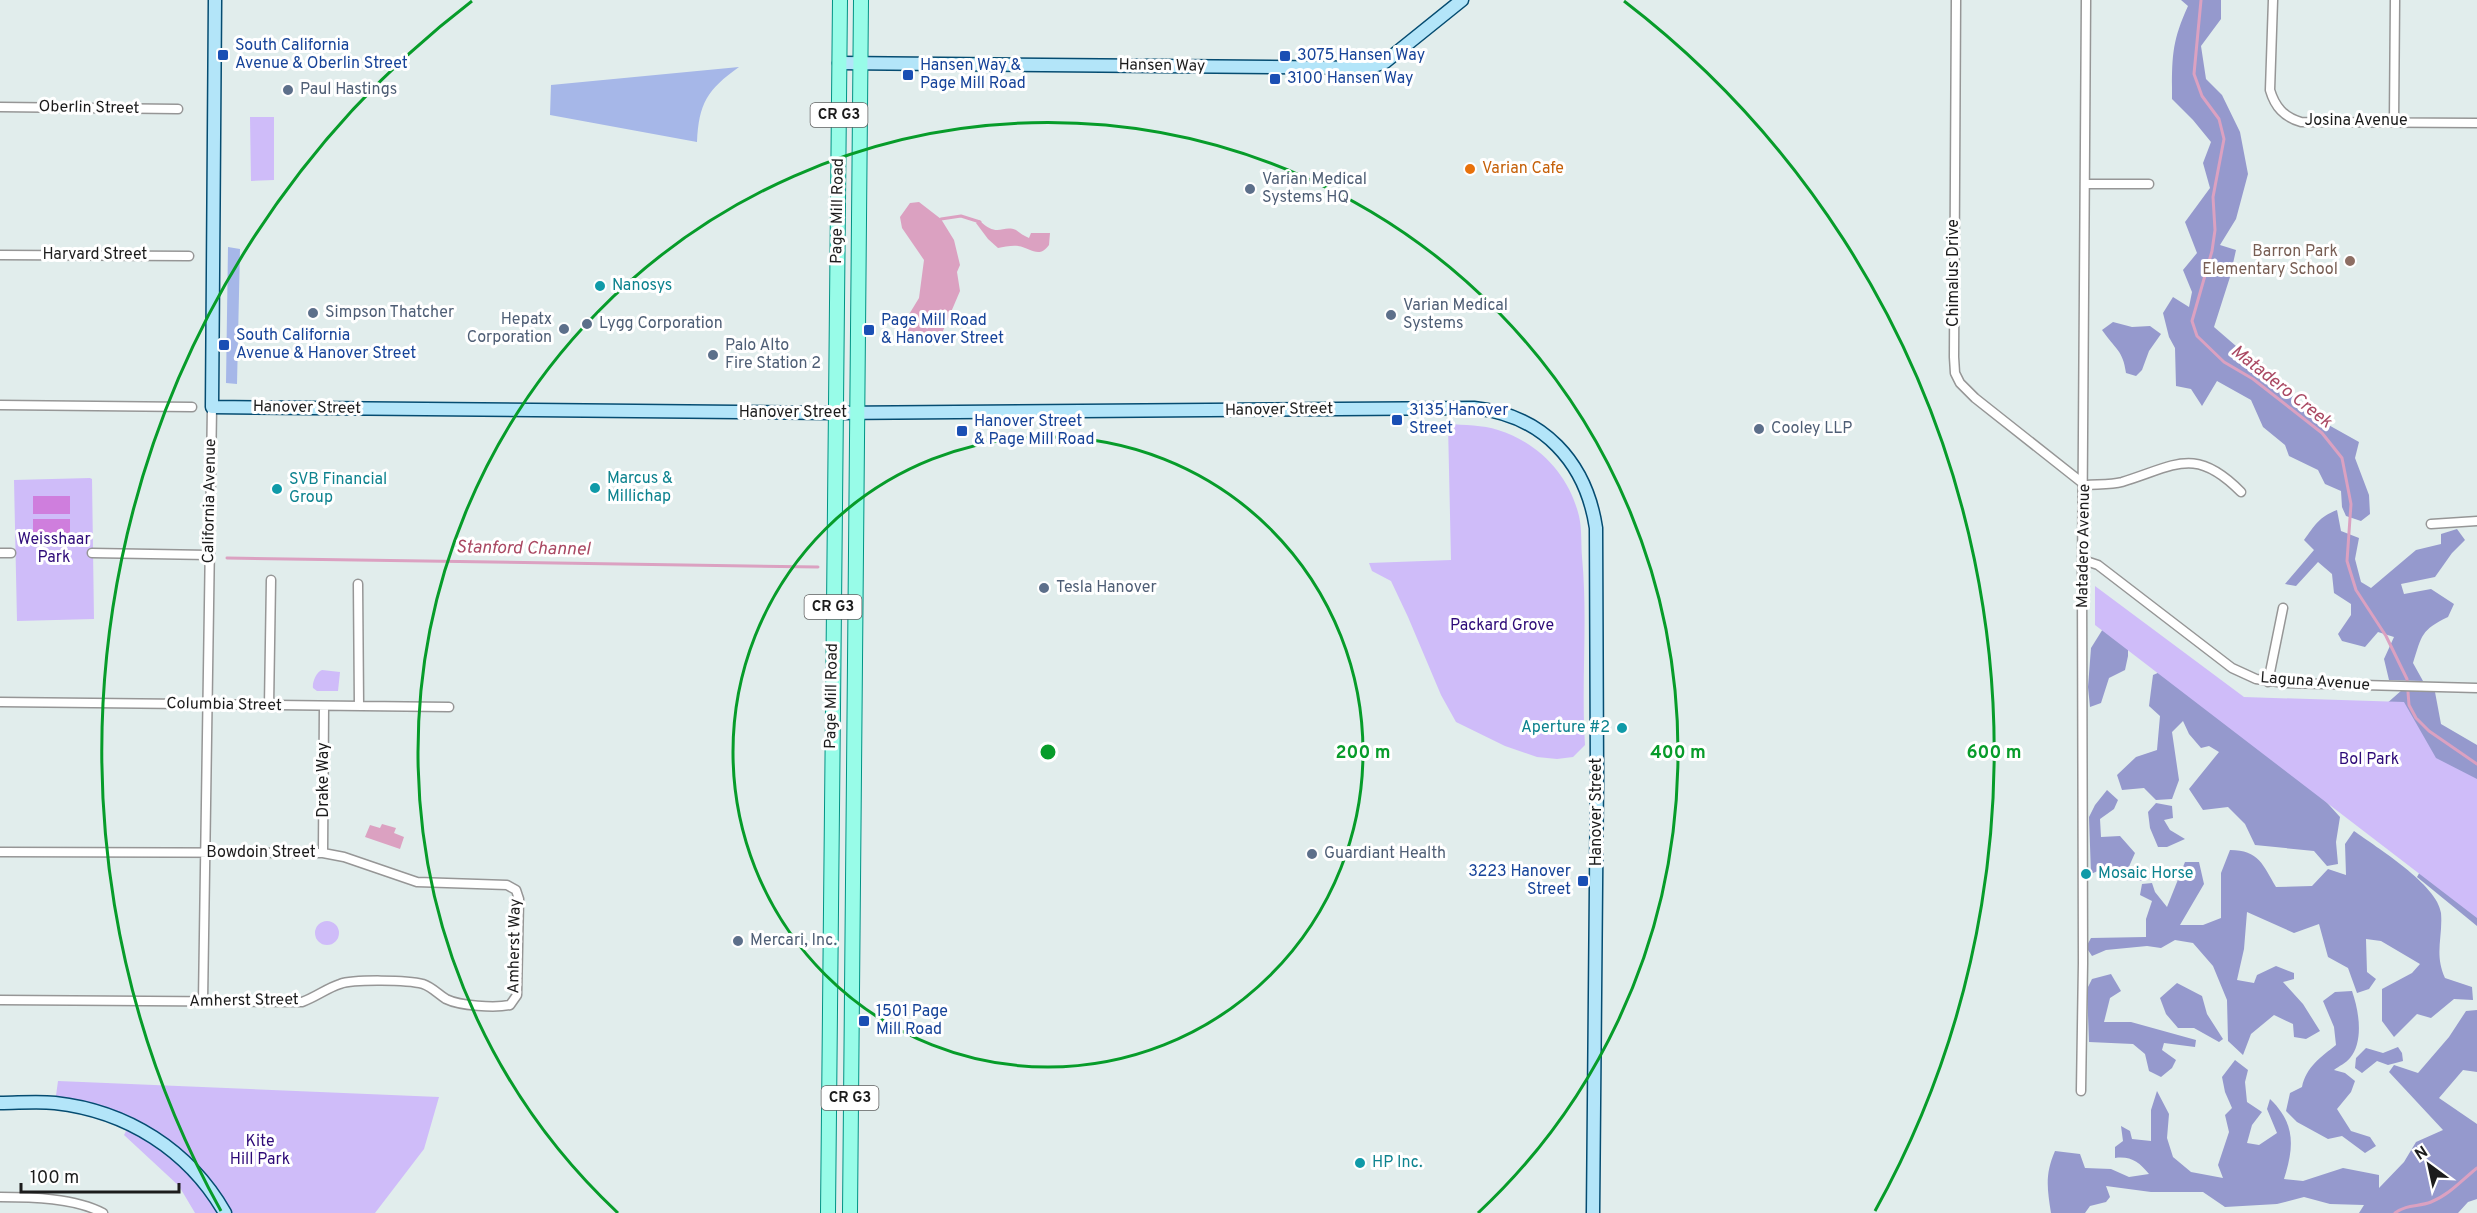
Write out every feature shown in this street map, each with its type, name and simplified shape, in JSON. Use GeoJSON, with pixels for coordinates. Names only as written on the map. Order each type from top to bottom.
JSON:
{"type":"FeatureCollection","features":[{"type":"Feature","properties":{"kind":"main road","name":"Page Mill Road"},"geometry":{"type":"LineString","coordinates":[[828,1213],[834,413],[840,0]]}},
{"type":"Feature","properties":{"kind":"main road","name":"Page Mill Road"},"geometry":{"type":"LineString","coordinates":[[850,1213],[861,0]]}},
{"type":"Feature","properties":{"kind":"main road"},"geometry":{"type":"LineString","coordinates":[[830,959],[851,983]]}},
{"type":"Feature","properties":{"kind":"street","name":"California Avenue"},"geometry":{"type":"LineString","coordinates":[[203,1002],[212,407],[215,0]]}},
{"type":"Feature","properties":{"kind":"street","name":"Hansen Way"},"geometry":{"type":"LineString","coordinates":[[839,63],[1368,68],[1385,62],[1462,0]]}},
{"type":"Feature","properties":{"kind":"street","name":"Chimalus Drive"},"geometry":{"type":"LineString","coordinates":[[1956,0],[1953,315],[1955,373],[1960,383],[1975,398],[2085,484]]}},
{"type":"Feature","properties":{"kind":"street","name":"Matadero Avenue"},"geometry":{"type":"LineString","coordinates":[[2081,1091],[2084,963],[2083,560],[2086,0]]}},
{"type":"Feature","properties":{"kind":"street","name":"Josina Avenue"},"geometry":{"type":"LineString","coordinates":[[2272,0],[2270,90],[2274,105],[2293,120],[2301,122],[2477,123]]}},
{"type":"Feature","properties":{"kind":"street"},"geometry":{"type":"LineString","coordinates":[[2394,122],[2395,0]]}},
{"type":"Feature","properties":{"kind":"street","name":"Oberlin Street"},"geometry":{"type":"LineString","coordinates":[[0,107],[178,109]]}},
{"type":"Feature","properties":{"kind":"street"},"geometry":{"type":"LineString","coordinates":[[2086,184],[2149,184]]}},
{"type":"Feature","properties":{"kind":"street","name":"Harvard Street"},"geometry":{"type":"LineString","coordinates":[[0,255],[189,256]]}},
{"type":"Feature","properties":{"kind":"street"},"geometry":{"type":"LineString","coordinates":[[0,405],[192,407]]}},
{"type":"Feature","properties":{"kind":"street","name":"Hanover Street"},"geometry":{"type":"LineString","coordinates":[[212,407],[834,413],[1474,408],[1502,413],[1544,434],[1572,463],[1586,488],[1593,508],[1596,528],[1597,800],[1593,1213]]}},
{"type":"Feature","properties":{"kind":"street"},"geometry":{"type":"LineString","coordinates":[[2085,484],[2120,483],[2174,463],[2190,462],[2223,474],[2241,492]]}},
{"type":"Feature","properties":{"kind":"street"},"geometry":{"type":"LineString","coordinates":[[2431,524],[2477,521]]}},
{"type":"Feature","properties":{"kind":"street"},"geometry":{"type":"LineString","coordinates":[[0,553],[11,553]]}},
{"type":"Feature","properties":{"kind":"street"},"geometry":{"type":"LineString","coordinates":[[92,553],[209,555]]}},
{"type":"Feature","properties":{"kind":"street","name":"Laguna Avenue"},"geometry":{"type":"LineString","coordinates":[[2083,560],[2098,565],[2232,668],[2256,679],[2268,682],[2477,688]]}},
{"type":"Feature","properties":{"kind":"street"},"geometry":{"type":"LineString","coordinates":[[269,706],[271,580]]}},
{"type":"Feature","properties":{"kind":"street"},"geometry":{"type":"LineString","coordinates":[[358,584],[359,706]]}},
{"type":"Feature","properties":{"kind":"street"},"geometry":{"type":"LineString","coordinates":[[2268,682],[2283,608]]}},
{"type":"Feature","properties":{"kind":"street","name":"Columbia Street"},"geometry":{"type":"LineString","coordinates":[[0,702],[449,707]]}},
{"type":"Feature","properties":{"kind":"street","name":"Drake Way"},"geometry":{"type":"LineString","coordinates":[[323,854],[324,706]]}},
{"type":"Feature","properties":{"kind":"street","name":"Bowdoin Street"},"geometry":{"type":"LineString","coordinates":[[0,852],[323,854],[344,857],[417,882],[498,883],[512,886],[516,890]]}},
{"type":"Feature","properties":{"kind":"street","name":"Amherst Way"},"geometry":{"type":"LineString","coordinates":[[514,1002],[517,994],[519,899],[516,890]]}},
{"type":"Feature","properties":{"kind":"street","name":"Amherst Street"},"geometry":{"type":"LineString","coordinates":[[0,1000],[302,1002],[339,984],[353,981],[424,985],[448,1000],[476,1005],[503,1007],[514,1002]]}},
{"type":"Feature","properties":{"kind":"street"},"geometry":{"type":"LineString","coordinates":[[0,1103],[55,1103],[130,1122],[169,1146],[194,1170],[225,1213]]}},
{"type":"Feature","properties":{"kind":"street"},"geometry":{"type":"LineString","coordinates":[[0,1197],[43,1198],[88,1206],[103,1213]]}},
{"type":"Feature","properties":{"kind":"shaded area"},"geometry":{"type":"Polygon","coordinates":[[[2181,0],[2221,0],[2221,19],[2201,46],[2206,79],[2222,95],[2240,132],[2248,174],[2236,219],[2220,245],[2236,250],[2214,327],[2325,423],[2359,442],[2355,458],[2369,495],[2370,514],[2361,521],[2346,516],[2342,507],[2341,491],[2325,484],[2318,470],[2289,456],[2285,445],[2263,427],[2251,400],[2217,381],[2202,406],[2191,389],[2176,386],[2175,348],[2169,337],[2163,313],[2173,297],[2189,307],[2192,292],[2183,270],[2197,253],[2185,222],[2210,188],[2203,163],[2211,142],[2172,99],[2175,41],[2188,6],[2181,0]]]}},
{"type":"Feature","properties":{"kind":"shaded area"},"geometry":{"type":"Polygon","coordinates":[[[739,67],[719,83],[707,98],[700,117],[697,142],[550,115],[551,85],[739,67]]]}},
{"type":"Feature","properties":{"kind":"shaded area"},"geometry":{"type":"Polygon","coordinates":[[[919,202],[941,219],[954,240],[960,265],[957,272],[960,291],[940,338],[932,343],[916,345],[905,331],[908,316],[919,298],[924,260],[902,228],[900,217],[910,203],[919,202]]]}},
{"type":"Feature","properties":{"kind":"shaded area"},"geometry":{"type":"Polygon","coordinates":[[[979,220],[991,229],[1016,230],[1029,238],[1031,233],[1050,233],[1049,245],[1038,252],[1016,246],[998,248],[976,223],[979,220]]]}},
{"type":"Feature","properties":{"kind":"shaded area"},"geometry":{"type":"Polygon","coordinates":[[[228,247],[240,249],[237,384],[226,383],[228,247]]]}},
{"type":"Feature","properties":{"kind":"shaded area"},"geometry":{"type":"Polygon","coordinates":[[[2113,322],[2132,327],[2150,326],[2161,334],[2149,351],[2142,370],[2136,376],[2126,373],[2121,354],[2102,330],[2113,322]]]}},
{"type":"Feature","properties":{"kind":"shaded area"},"geometry":{"type":"Polygon","coordinates":[[[33,496],[70,496],[70,514],[33,514],[33,496]]]}},
{"type":"Feature","properties":{"kind":"shaded area"},"geometry":{"type":"Polygon","coordinates":[[[2337,510],[2341,531],[2359,538],[2355,559],[2361,582],[2371,588],[2416,550],[2441,544],[2441,534],[2457,529],[2465,540],[2452,553],[2435,577],[2401,584],[2404,594],[2431,589],[2454,604],[2448,617],[2427,630],[2421,640],[2413,663],[2423,681],[2389,680],[2384,659],[2394,637],[2378,632],[2365,647],[2342,641],[2338,634],[2351,615],[2351,604],[2334,593],[2332,574],[2318,562],[2296,586],[2285,584],[2314,550],[2304,540],[2322,519],[2337,510]]]}},
{"type":"Feature","properties":{"kind":"shaded area"},"geometry":{"type":"Polygon","coordinates":[[[33,519],[70,519],[70,536],[33,537],[33,519]]]}},
{"type":"Feature","properties":{"kind":"shaded area"},"geometry":{"type":"Polygon","coordinates":[[[2106,624],[2128,640],[2128,656],[2125,670],[2109,678],[2101,703],[2090,707],[2088,687],[2091,648],[2106,624]]]}},
{"type":"Feature","properties":{"kind":"shaded area"},"geometry":{"type":"Polygon","coordinates":[[[2167,669],[2309,783],[2340,817],[2336,842],[2338,864],[2327,866],[2314,851],[2255,845],[2245,824],[2228,807],[2203,810],[2189,789],[2219,752],[2209,746],[2201,748],[2189,734],[2183,721],[2172,732],[2179,780],[2172,799],[2156,800],[2144,788],[2122,790],[2117,775],[2136,757],[2157,750],[2160,716],[2149,706],[2153,675],[2167,669]]]}},
{"type":"Feature","properties":{"kind":"shaded area"},"geometry":{"type":"Polygon","coordinates":[[[2402,690],[2435,692],[2441,724],[2477,745],[2477,799],[2455,793],[2385,705],[2402,690]]]}},
{"type":"Feature","properties":{"kind":"shaded area"},"geometry":{"type":"Polygon","coordinates":[[[2107,790],[2118,800],[2114,809],[2100,819],[2101,837],[2120,836],[2135,853],[2127,871],[2143,875],[2142,881],[2110,879],[2102,869],[2091,874],[2089,817],[2107,790]]]}},
{"type":"Feature","properties":{"kind":"shaded area"},"geometry":{"type":"Polygon","coordinates":[[[2156,803],[2172,806],[2173,818],[2164,820],[2170,830],[2185,839],[2167,847],[2158,847],[2150,828],[2148,812],[2156,803]]]}},
{"type":"Feature","properties":{"kind":"shaded area"},"geometry":{"type":"Polygon","coordinates":[[[382,824],[396,828],[394,833],[404,837],[400,849],[365,837],[370,825],[380,828],[382,824]]]}},
{"type":"Feature","properties":{"kind":"shaded area"},"geometry":{"type":"Polygon","coordinates":[[[2354,831],[2418,879],[2437,902],[2441,913],[2439,953],[2445,978],[2472,987],[2473,1000],[2454,999],[2431,1018],[2417,1014],[2394,1037],[2382,1021],[2382,989],[2412,973],[2420,964],[2381,941],[2366,939],[2367,972],[2376,979],[2369,989],[2357,993],[2348,968],[2328,957],[2319,924],[2294,933],[2247,912],[2244,949],[2237,980],[2254,983],[2257,975],[2276,966],[2294,973],[2294,979],[2283,982],[2303,1004],[2320,1031],[2306,1039],[2294,1037],[2293,1024],[2274,1015],[2251,1034],[2243,1055],[2228,1041],[2227,1000],[2213,966],[2193,943],[2175,940],[2161,948],[2147,946],[2106,950],[2092,956],[2086,947],[2091,938],[2146,937],[2146,919],[2152,901],[2140,895],[2142,884],[2152,883],[2155,892],[2167,907],[2185,862],[2199,862],[2204,884],[2180,925],[2203,925],[2221,918],[2221,873],[2230,850],[2248,853],[2259,860],[2276,887],[2312,886],[2328,869],[2346,875],[2345,844],[2354,831]]]}},
{"type":"Feature","properties":{"kind":"shaded area"},"geometry":{"type":"Polygon","coordinates":[[[2421,870],[2477,910],[2477,926],[2417,877],[2421,870]]]}},
{"type":"Feature","properties":{"kind":"shaded area"},"geometry":{"type":"Polygon","coordinates":[[[2111,974],[2121,991],[2110,998],[2104,1022],[2131,1022],[2196,1040],[2195,1047],[2164,1043],[2162,1050],[2176,1060],[2172,1068],[2161,1077],[2149,1071],[2145,1054],[2133,1044],[2089,1042],[2087,989],[2092,979],[2111,974]]]}},
{"type":"Feature","properties":{"kind":"shaded area"},"geometry":{"type":"Polygon","coordinates":[[[2177,983],[2202,996],[2207,1014],[2223,1039],[2219,1042],[2194,1028],[2178,1028],[2166,1014],[2160,998],[2177,983]]]}},
{"type":"Feature","properties":{"kind":"shaded area"},"geometry":{"type":"Polygon","coordinates":[[[2352,991],[2357,1008],[2359,1035],[2350,1058],[2334,1070],[2345,1073],[2355,1081],[2351,1092],[2337,1109],[2351,1131],[2370,1137],[2376,1146],[2365,1153],[2342,1136],[2328,1139],[2297,1122],[2286,1111],[2290,1093],[2302,1087],[2311,1068],[2336,1045],[2334,1027],[2323,1001],[2335,992],[2352,991]]]}},
{"type":"Feature","properties":{"kind":"shaded area"},"geometry":{"type":"Polygon","coordinates":[[[2477,1010],[2477,1072],[2463,1070],[2439,1098],[2477,1124],[2477,1199],[2468,1202],[2458,1213],[2359,1213],[2364,1205],[2330,1204],[2304,1197],[2277,1204],[2225,1207],[2203,1192],[2151,1192],[2106,1186],[2110,1197],[2106,1202],[2090,1206],[2085,1213],[2051,1213],[2048,1181],[2055,1151],[2080,1154],[2085,1168],[2111,1169],[2129,1177],[2149,1174],[2134,1161],[2115,1158],[2115,1147],[2123,1141],[2121,1126],[2130,1131],[2132,1139],[2151,1141],[2151,1110],[2157,1091],[2169,1114],[2167,1138],[2173,1157],[2191,1172],[2223,1178],[2218,1165],[2229,1132],[2225,1115],[2232,1108],[2222,1077],[2235,1060],[2248,1070],[2245,1082],[2247,1102],[2262,1112],[2252,1125],[2247,1143],[2259,1145],[2277,1133],[2267,1109],[2270,1099],[2285,1118],[2291,1146],[2284,1179],[2303,1181],[2343,1168],[2379,1175],[2379,1188],[2404,1162],[2416,1142],[2443,1130],[2389,1072],[2394,1065],[2418,1073],[2449,1037],[2466,1011],[2477,1010]]]}},
{"type":"Feature","properties":{"kind":"shaded area"},"geometry":{"type":"Polygon","coordinates":[[[2398,1047],[2403,1061],[2388,1065],[2377,1061],[2362,1073],[2355,1068],[2356,1058],[2366,1048],[2383,1053],[2398,1047]]]}},
{"type":"Feature","properties":{"kind":"green space"},"geometry":{"type":"Polygon","coordinates":[[[250,117],[274,117],[274,180],[251,181],[250,117]]]}},
{"type":"Feature","properties":{"kind":"green space","name":"Packard Grove"},"geometry":{"type":"Polygon","coordinates":[[[1448,424],[1492,428],[1527,443],[1560,474],[1574,501],[1581,526],[1584,581],[1585,745],[1573,757],[1557,759],[1537,757],[1505,746],[1456,722],[1441,695],[1391,581],[1372,571],[1369,563],[1451,560],[1448,424]]]}},
{"type":"Feature","properties":{"kind":"green space","name":"Weisshaar Park"},"geometry":{"type":"Polygon","coordinates":[[[92,479],[94,619],[17,621],[14,480],[92,479]]]}},
{"type":"Feature","properties":{"kind":"green space","name":"Bol Park"},"geometry":{"type":"Polygon","coordinates":[[[2095,586],[2244,697],[2404,702],[2436,758],[2477,779],[2477,918],[2095,625],[2095,586]]]}},
{"type":"Feature","properties":{"kind":"green space"},"geometry":{"type":"Polygon","coordinates":[[[322,670],[340,672],[338,691],[317,691],[313,688],[315,678],[322,670]]]}},
{"type":"Feature","properties":{"kind":"green space"},"geometry":{"type":"Polygon","coordinates":[[[327,921],[332,922],[338,928],[338,938],[332,944],[327,945],[322,944],[316,938],[315,933],[316,928],[322,922],[327,921]]]}},
{"type":"Feature","properties":{"kind":"green space","name":"Kite Hill Park"},"geometry":{"type":"Polygon","coordinates":[[[58,1081],[439,1097],[424,1149],[375,1213],[195,1213],[179,1186],[124,1135],[130,1123],[55,1103],[58,1081]]]}},
{"type":"Feature","properties":{"kind":"waterway","name":"Matadero Creek"},"geometry":{"type":"LineString","coordinates":[[2201,0],[2194,74],[2202,96],[2219,119],[2224,139],[2213,197],[2215,230],[2212,251],[2192,321],[2197,336],[2224,362],[2253,379],[2322,433],[2342,458],[2351,504],[2347,561],[2356,590],[2386,636],[2407,679],[2409,705],[2416,718],[2429,731],[2477,764]]}},
{"type":"Feature","properties":{"kind":"waterway"},"geometry":{"type":"LineString","coordinates":[[941,219],[961,216],[980,222]]}},
{"type":"Feature","properties":{"kind":"waterway","name":"Stanford Channel"},"geometry":{"type":"LineString","coordinates":[[227,558],[818,567]]}},
{"type":"Feature","properties":{"kind":"waterway","name":"Matadero Creek"},"geometry":{"type":"LineString","coordinates":[[2395,1213],[2404,1208],[2438,1199],[2477,1168]]}},
{"type":"Feature","properties":{"kind":"place","name":"South California Avenue & Oberlin Street"},"geometry":{"type":"Point","coordinates":[223,55]}},
{"type":"Feature","properties":{"kind":"place","name":"3075 Hansen Way"},"geometry":{"type":"Point","coordinates":[1285,56]}},
{"type":"Feature","properties":{"kind":"place","name":"Hansen Way & Page Mill Road"},"geometry":{"type":"Point","coordinates":[908,75]}},
{"type":"Feature","properties":{"kind":"place","name":"3100 Hansen Way"},"geometry":{"type":"Point","coordinates":[1275,79]}},
{"type":"Feature","properties":{"kind":"place","name":"Paul Hastings"},"geometry":{"type":"Point","coordinates":[288,90]}},
{"type":"Feature","properties":{"kind":"place","name":"Varian Cafe"},"geometry":{"type":"Point","coordinates":[1470,169]}},
{"type":"Feature","properties":{"kind":"place","name":"Varian Medical Systems HQ"},"geometry":{"type":"Point","coordinates":[1250,189]}},
{"type":"Feature","properties":{"kind":"place","name":"Barron Park Elementary School"},"geometry":{"type":"Point","coordinates":[2350,261]}},
{"type":"Feature","properties":{"kind":"place","name":"Nanosys"},"geometry":{"type":"Point","coordinates":[600,286]}},
{"type":"Feature","properties":{"kind":"place","name":"Simpson Thatcher"},"geometry":{"type":"Point","coordinates":[313,313]}},
{"type":"Feature","properties":{"kind":"place","name":"Varian Medical Systems"},"geometry":{"type":"Point","coordinates":[1391,315]}},
{"type":"Feature","properties":{"kind":"place","name":"Lygg Corporation"},"geometry":{"type":"Point","coordinates":[587,324]}},
{"type":"Feature","properties":{"kind":"place","name":"Hepatx Corporation"},"geometry":{"type":"Point","coordinates":[564,329]}},
{"type":"Feature","properties":{"kind":"place","name":"Page Mill Road & Hanover Street"},"geometry":{"type":"Point","coordinates":[869,330]}},
{"type":"Feature","properties":{"kind":"place","name":"South California Avenue & Hanover Street"},"geometry":{"type":"Point","coordinates":[224,345]}},
{"type":"Feature","properties":{"kind":"place","name":"Palo Alto Fire Station 2"},"geometry":{"type":"Point","coordinates":[713,355]}},
{"type":"Feature","properties":{"kind":"place","name":"3135 Hanover Street"},"geometry":{"type":"Point","coordinates":[1397,420]}},
{"type":"Feature","properties":{"kind":"place","name":"Cooley LLP"},"geometry":{"type":"Point","coordinates":[1759,429]}},
{"type":"Feature","properties":{"kind":"place","name":"Hanover Street & Page Mill Road"},"geometry":{"type":"Point","coordinates":[962,431]}},
{"type":"Feature","properties":{"kind":"place","name":"Marcus & Millichap"},"geometry":{"type":"Point","coordinates":[595,488]}},
{"type":"Feature","properties":{"kind":"place","name":"SVB Financial Group"},"geometry":{"type":"Point","coordinates":[277,489]}},
{"type":"Feature","properties":{"kind":"place","name":"Tesla Hanover"},"geometry":{"type":"Point","coordinates":[1044,588]}},
{"type":"Feature","properties":{"kind":"place","name":"Aperture #2"},"geometry":{"type":"Point","coordinates":[1622,728]}},
{"type":"Feature","properties":{"kind":"place","name":"Guardiant Health"},"geometry":{"type":"Point","coordinates":[1312,854]}},
{"type":"Feature","properties":{"kind":"place","name":"Mosaic Horse"},"geometry":{"type":"Point","coordinates":[2086,874]}},
{"type":"Feature","properties":{"kind":"place","name":"3223 Hanover Street"},"geometry":{"type":"Point","coordinates":[1583,881]}},
{"type":"Feature","properties":{"kind":"place","name":"Mercari, Inc."},"geometry":{"type":"Point","coordinates":[738,941]}},
{"type":"Feature","properties":{"kind":"place","name":"1501 Page Mill Road"},"geometry":{"type":"Point","coordinates":[864,1021]}},
{"type":"Feature","properties":{"kind":"place","name":"HP Inc."},"geometry":{"type":"Point","coordinates":[1360,1163]}}]}
